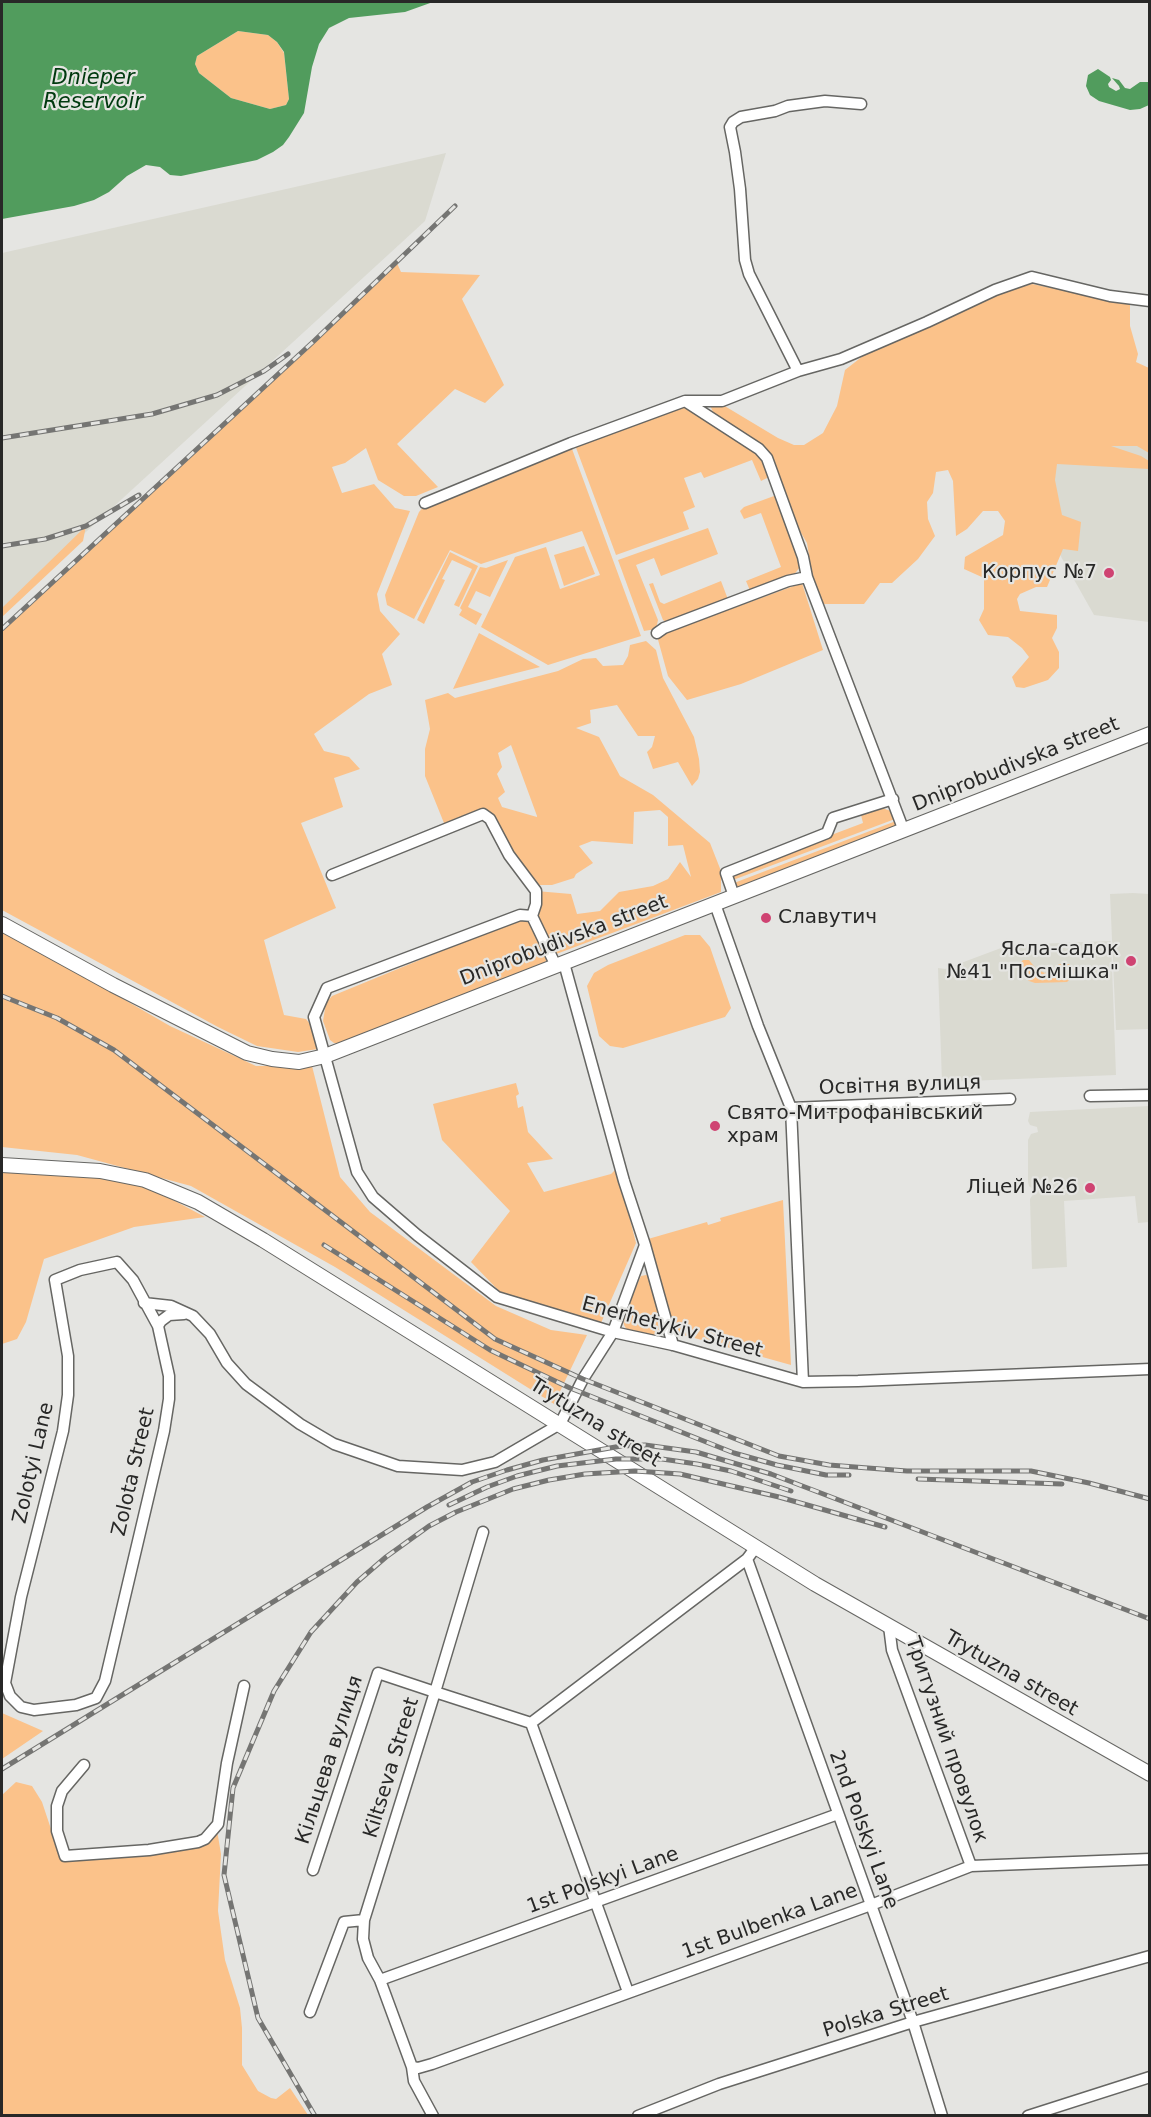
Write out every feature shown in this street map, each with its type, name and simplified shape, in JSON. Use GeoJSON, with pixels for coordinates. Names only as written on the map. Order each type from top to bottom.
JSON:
{"type":"FeatureCollection","features":[{"type":"Feature","properties":{"kind":"street"},"geometry":{"type":"LineString","coordinates":[[798,371],[747,267],[738,171],[730,127],[741,117],[775,111],[788,106],[825,101],[861,104]]}},
{"type":"Feature","properties":{"kind":"street"},"geometry":{"type":"LineString","coordinates":[[425,502],[571,443],[685,401],[722,401],[798,371],[841,359],[995,290],[1032,278],[1110,296],[1149,301]]}},
{"type":"Feature","properties":{"kind":"street"},"geometry":{"type":"LineString","coordinates":[[685,401],[759,449],[767,458],[804,557],[807,577],[904,831]]}},
{"type":"Feature","properties":{"kind":"street"},"geometry":{"type":"LineString","coordinates":[[657,633],[664,628],[788,581],[807,577]]}},
{"type":"Feature","properties":{"kind":"street","name":"Dniprobudivska street"},"geometry":{"type":"LineString","coordinates":[[2,924],[113,985],[247,1053],[298,1062],[325,1056],[1149,734]]}},
{"type":"Feature","properties":{"kind":"street"},"geometry":{"type":"LineString","coordinates":[[734,896],[726,873],[827,833],[832,818],[893,799]]}},
{"type":"Feature","properties":{"kind":"street"},"geometry":{"type":"LineString","coordinates":[[332,875],[483,814],[490,819],[509,855],[536,891],[536,904],[532,916],[560,964],[673,1345]]}},
{"type":"Feature","properties":{"kind":"street"},"geometry":{"type":"LineString","coordinates":[[715,903],[758,1026],[791,1108],[803,1382]]}},
{"type":"Feature","properties":{"kind":"street","name":"Enerhetykiv Street"},"geometry":{"type":"LineString","coordinates":[[532,916],[519,915],[327,988],[314,1017],[357,1172],[373,1197],[417,1235],[497,1297],[613,1332],[673,1345],[803,1382],[1149,1369]]}},
{"type":"Feature","properties":{"kind":"street"},"geometry":{"type":"LineString","coordinates":[[1090,1096],[1149,1095]]}},
{"type":"Feature","properties":{"kind":"street","name":"Освітня вулиця"},"geometry":{"type":"LineString","coordinates":[[791,1108],[1010,1099]]}},
{"type":"Feature","properties":{"kind":"street","name":"Trytuzna street"},"geometry":{"type":"LineString","coordinates":[[2,1165],[100,1172],[145,1180],[198,1202],[263,1240],[756,1547],[889,1626],[1149,1774]]}},
{"type":"Feature","properties":{"kind":"street"},"geometry":{"type":"LineString","coordinates":[[144,1303],[171,1306],[193,1316],[210,1334],[227,1363],[246,1384],[300,1425],[334,1444],[398,1466],[462,1470],[495,1462],[560,1425],[584,1379],[613,1332],[645,1245]]}},
{"type":"Feature","properties":{"kind":"street","name":"Zolota Street"},"geometry":{"type":"LineString","coordinates":[[96,1698],[105,1681],[164,1431],[169,1399],[169,1376],[158,1326],[133,1280],[117,1262]]}},
{"type":"Feature","properties":{"kind":"street","name":"Zolotyi Lane"},"geometry":{"type":"LineString","coordinates":[[96,1698],[76,1705],[34,1710],[21,1707],[10,1696],[4,1683],[21,1597],[63,1431],[68,1395],[68,1356],[55,1280],[80,1270],[117,1262]]}},
{"type":"Feature","properties":{"kind":"street"},"geometry":{"type":"LineString","coordinates":[[158,1326],[169,1315],[180,1313],[193,1316]]}},
{"type":"Feature","properties":{"kind":"street"},"geometry":{"type":"LineString","coordinates":[[435,1692],[483,1532]]}},
{"type":"Feature","properties":{"kind":"street"},"geometry":{"type":"LineString","coordinates":[[628,1992],[531,1723],[747,1559],[756,1547]]}},
{"type":"Feature","properties":{"kind":"street","name":"2nd Polskyi Lane"},"geometry":{"type":"LineString","coordinates":[[747,1559],[913,2022],[942,2115]]}},
{"type":"Feature","properties":{"kind":"street","name":"Тритузний провулок"},"geometry":{"type":"LineString","coordinates":[[889,1626],[892,1650],[971,1866]]}},
{"type":"Feature","properties":{"kind":"street","name":"Кільцева вулиця"},"geometry":{"type":"LineString","coordinates":[[313,1870],[378,1673],[435,1692]]}},
{"type":"Feature","properties":{"kind":"street"},"geometry":{"type":"LineString","coordinates":[[84,1765],[62,1791],[57,1806],[57,1831],[64,1856],[149,1850],[205,1839],[218,1824],[227,1763],[244,1686]]}},
{"type":"Feature","properties":{"kind":"street","name":"Kiltseva Street"},"geometry":{"type":"LineString","coordinates":[[433,2115],[414,2081],[412,2067],[380,1980],[368,1958],[363,1939],[364,1920],[435,1692],[531,1723]]}},
{"type":"Feature","properties":{"kind":"street","name":"1st Polskyi Lane"},"geometry":{"type":"LineString","coordinates":[[380,1980],[838,1814]]}},
{"type":"Feature","properties":{"kind":"street","name":"1st Bulbenka Lane"},"geometry":{"type":"LineString","coordinates":[[412,2067],[418,2068],[432,2064],[871,1905],[971,1866],[1149,1858]]}},
{"type":"Feature","properties":{"kind":"street"},"geometry":{"type":"LineString","coordinates":[[310,2012],[344,1922],[364,1920]]}},
{"type":"Feature","properties":{"kind":"street","name":"Polska Street"},"geometry":{"type":"LineString","coordinates":[[638,2115],[719,2084],[913,2022],[1149,1956]]}},
{"type":"Feature","properties":{"kind":"street"},"geometry":{"type":"LineString","coordinates":[[1028,2115],[1149,2077]]}},
{"type":"Feature","properties":{"kind":"shaded area"},"geometry":{"type":"Polygon","coordinates":[[[238,31],[268,35],[277,42],[284,53],[289,99],[286,105],[270,109],[231,98],[199,73],[195,64],[197,56],[238,31]]]}},
{"type":"Feature","properties":{"kind":"shaded area"},"geometry":{"type":"Polygon","coordinates":[[[446,153],[425,221],[2,609],[2,253],[446,153]]]}},
{"type":"Feature","properties":{"kind":"shaded area"},"geometry":{"type":"Polygon","coordinates":[[[396,261],[401,272],[480,275],[462,299],[504,385],[485,403],[455,389],[397,444],[438,487],[416,496],[404,496],[378,480],[366,448],[345,463],[332,467],[342,493],[374,484],[395,508],[410,511],[377,594],[380,611],[400,634],[382,654],[392,685],[369,694],[314,734],[324,751],[349,757],[360,769],[334,778],[343,807],[301,823],[336,908],[264,940],[284,1015],[306,1019],[313,1028],[318,1049],[298,1052],[257,1046],[2,910],[2,629],[314,341],[396,261]]]}},
{"type":"Feature","properties":{"kind":"shaded area"},"geometry":{"type":"Polygon","coordinates":[[[1032,284],[1130,304],[1130,326],[1138,354],[1136,362],[1149,368],[1149,453],[1137,446],[1111,446],[1141,456],[1149,461],[1149,469],[1057,464],[1055,480],[1062,515],[1081,522],[1078,551],[1063,549],[1047,587],[1036,587],[1020,594],[1017,599],[1020,611],[1057,615],[1057,628],[1052,638],[1059,652],[1059,668],[1048,680],[1024,688],[1016,687],[1012,677],[1029,657],[1008,637],[988,635],[979,620],[984,609],[984,578],[964,569],[965,557],[1003,535],[1005,521],[998,511],[983,511],[967,529],[956,536],[953,481],[948,470],[936,472],[933,493],[927,502],[928,519],[935,536],[918,559],[892,583],[880,583],[864,604],[823,604],[813,582],[807,543],[790,514],[769,456],[715,417],[710,405],[723,405],[778,438],[794,445],[804,445],[823,433],[837,406],[845,370],[868,352],[995,294],[1032,284]]]}},
{"type":"Feature","properties":{"kind":"shaded area"},"geometry":{"type":"Polygon","coordinates":[[[683,405],[761,454],[769,477],[761,481],[752,460],[704,478],[701,472],[684,478],[695,507],[683,512],[689,529],[616,555],[575,445],[683,405]]]}},
{"type":"Feature","properties":{"kind":"shaded area"},"geometry":{"type":"Polygon","coordinates":[[[1136,436],[1149,443],[1149,622],[1094,615],[1055,546],[1049,460],[1136,436]]]}},
{"type":"Feature","properties":{"kind":"shaded area"},"geometry":{"type":"Polygon","coordinates":[[[572,449],[641,636],[548,665],[481,627],[515,557],[546,547],[560,589],[600,575],[582,531],[481,564],[450,550],[414,619],[387,605],[385,595],[419,512],[426,504],[572,449]]]}},
{"type":"Feature","properties":{"kind":"shaded area"},"geometry":{"type":"Polygon","coordinates":[[[777,496],[801,558],[800,567],[793,576],[751,593],[746,581],[781,567],[761,513],[744,519],[740,511],[744,507],[777,496]]]}},
{"type":"Feature","properties":{"kind":"shaded area"},"geometry":{"type":"Polygon","coordinates":[[[86,526],[83,541],[2,617],[2,608],[86,526]]]}},
{"type":"Feature","properties":{"kind":"shaded area"},"geometry":{"type":"Polygon","coordinates":[[[708,528],[718,554],[661,576],[654,558],[636,565],[658,620],[656,629],[644,631],[618,560],[708,528]]]}},
{"type":"Feature","properties":{"kind":"shaded area"},"geometry":{"type":"Polygon","coordinates":[[[584,546],[595,574],[564,586],[554,555],[584,546]]]}},
{"type":"Feature","properties":{"kind":"shaded area"},"geometry":{"type":"Polygon","coordinates":[[[450,552],[478,566],[459,607],[454,605],[472,569],[452,560],[424,624],[417,620],[450,552]]]}},
{"type":"Feature","properties":{"kind":"shaded area"},"geometry":{"type":"Polygon","coordinates":[[[508,560],[490,597],[476,591],[468,607],[482,614],[476,625],[459,615],[462,610],[460,608],[480,567],[486,568],[508,560]]]}},
{"type":"Feature","properties":{"kind":"shaded area"},"geometry":{"type":"Polygon","coordinates":[[[721,581],[729,602],[666,622],[663,620],[649,584],[653,583],[660,602],[664,604],[721,581]]]}},
{"type":"Feature","properties":{"kind":"shaded area"},"geometry":{"type":"Polygon","coordinates":[[[802,583],[823,650],[741,684],[687,700],[668,676],[657,636],[802,583]]]}},
{"type":"Feature","properties":{"kind":"shaded area"},"geometry":{"type":"Polygon","coordinates":[[[479,633],[540,667],[453,689],[479,633]]]}},
{"type":"Feature","properties":{"kind":"shaded area"},"geometry":{"type":"Polygon","coordinates":[[[646,641],[656,650],[663,678],[694,737],[699,759],[698,779],[692,786],[678,762],[653,769],[647,752],[652,747],[655,736],[638,736],[617,705],[590,710],[591,723],[576,728],[599,737],[620,776],[653,795],[710,843],[721,871],[721,892],[551,956],[532,916],[536,891],[571,894],[577,914],[600,911],[619,892],[653,886],[668,879],[680,862],[691,877],[683,845],[668,846],[668,817],[660,810],[634,812],[633,844],[592,841],[579,846],[593,863],[576,874],[574,878],[552,885],[531,885],[483,814],[446,828],[425,776],[425,749],[430,729],[425,700],[448,693],[455,698],[558,671],[583,659],[596,658],[603,666],[623,665],[630,645],[646,641]],[[511,745],[498,753],[502,767],[497,774],[505,792],[498,798],[502,807],[537,817],[511,745]]]}},
{"type":"Feature","properties":{"kind":"shaded area"},"geometry":{"type":"Polygon","coordinates":[[[882,808],[891,811],[895,819],[733,880],[736,871],[863,823],[861,815],[882,808]]]}},
{"type":"Feature","properties":{"kind":"shaded area"},"geometry":{"type":"Polygon","coordinates":[[[896,821],[895,826],[739,888],[734,883],[896,821]]]}},
{"type":"Feature","properties":{"kind":"shaded area","name":"Ясла-садок №41 \"Посмішка\""},"geometry":{"type":"Polygon","coordinates":[[[1110,894],[1149,894],[1149,1029],[1116,1030],[1110,894]]]}},
{"type":"Feature","properties":{"kind":"shaded area"},"geometry":{"type":"Polygon","coordinates":[[[527,919],[549,957],[545,962],[342,1043],[334,1043],[330,1040],[323,1021],[326,1003],[332,996],[517,920],[527,919]]]}},
{"type":"Feature","properties":{"kind":"shaded area"},"geometry":{"type":"Polygon","coordinates":[[[2,929],[170,1026],[256,1066],[312,1066],[340,1177],[370,1212],[496,1306],[551,1330],[587,1335],[554,1404],[335,1267],[191,1186],[77,1155],[2,1147],[2,929]]]}},
{"type":"Feature","properties":{"kind":"shaded area"},"geometry":{"type":"Polygon","coordinates":[[[685,935],[700,935],[710,947],[731,1008],[725,1017],[623,1048],[610,1046],[599,1036],[587,986],[594,973],[608,965],[685,935]]]}},
{"type":"Feature","properties":{"kind":"shaded area"},"geometry":{"type":"Polygon","coordinates":[[[1111,941],[1116,1075],[942,1082],[938,968],[945,969],[1009,945],[1111,941]]]}},
{"type":"Feature","properties":{"kind":"shaded area"},"geometry":{"type":"Polygon","coordinates":[[[1023,960],[1029,960],[1037,970],[1045,973],[1053,970],[1059,964],[1069,964],[1074,969],[1074,975],[1067,982],[1035,983],[1029,981],[1017,969],[1023,960]]]}},
{"type":"Feature","properties":{"kind":"shaded area"},"geometry":{"type":"Polygon","coordinates":[[[516,1083],[519,1094],[516,1096],[518,1108],[523,1106],[528,1132],[553,1159],[527,1163],[544,1192],[611,1174],[617,1168],[636,1243],[601,1323],[500,1292],[471,1262],[510,1211],[442,1140],[433,1104],[516,1083]]]}},
{"type":"Feature","properties":{"kind":"shaded area","name":"Ліцей №26"},"geometry":{"type":"Polygon","coordinates":[[[1149,1106],[1149,1222],[1138,1223],[1135,1196],[1064,1201],[1067,1267],[1032,1269],[1030,1199],[1035,1191],[1028,1182],[1028,1140],[1031,1134],[1038,1132],[1037,1127],[1030,1125],[1028,1121],[1030,1112],[1149,1106]]]}},
{"type":"Feature","properties":{"kind":"shaded area"},"geometry":{"type":"Polygon","coordinates":[[[2,1171],[100,1177],[147,1186],[205,1217],[134,1227],[44,1259],[26,1322],[17,1339],[2,1344],[2,1171]]]}},
{"type":"Feature","properties":{"kind":"shaded area"},"geometry":{"type":"Polygon","coordinates":[[[783,1200],[791,1365],[673,1332],[648,1239],[707,1222],[708,1225],[721,1221],[720,1218],[783,1200]]]}},
{"type":"Feature","properties":{"kind":"shaded area"},"geometry":{"type":"Polygon","coordinates":[[[641,1276],[650,1277],[664,1332],[658,1338],[627,1330],[623,1320],[641,1276]]]}},
{"type":"Feature","properties":{"kind":"shaded area"},"geometry":{"type":"Polygon","coordinates":[[[2,1713],[43,1731],[2,1759],[2,1713]]]}},
{"type":"Feature","properties":{"kind":"shaded area"},"geometry":{"type":"Polygon","coordinates":[[[16,1782],[32,1786],[42,1802],[61,1859],[158,1852],[217,1830],[221,1854],[218,1911],[225,1960],[240,2008],[242,2065],[258,2091],[276,2099],[290,2088],[308,2115],[2,2115],[2,1795],[16,1782]]]}},
{"type":"Feature","properties":{"kind":"water","name":"Dnieper Reservoir"},"geometry":{"type":"Polygon","coordinates":[[[2,2],[433,2],[405,12],[349,18],[329,28],[319,44],[312,67],[304,113],[283,145],[273,152],[257,160],[181,176],[170,175],[160,167],[146,165],[94,200],[74,206],[2,219],[2,2]],[[238,31],[197,56],[195,64],[199,73],[231,98],[270,109],[286,105],[289,99],[284,52],[268,35],[238,31]]]}},
{"type":"Feature","properties":{"kind":"water"},"geometry":{"type":"Polygon","coordinates":[[[1098,69],[1110,77],[1109,87],[1116,91],[1120,89],[1112,78],[1119,80],[1125,88],[1130,89],[1140,82],[1148,82],[1149,105],[1130,110],[1099,101],[1090,95],[1086,86],[1088,75],[1098,69]]]}},
{"type":"Feature","properties":{"kind":"railway"},"geometry":{"type":"LineString","coordinates":[[2,629],[314,341],[455,206]]}},
{"type":"Feature","properties":{"kind":"railway"},"geometry":{"type":"LineString","coordinates":[[2,438],[152,414],[217,395],[264,371],[288,354]]}},
{"type":"Feature","properties":{"kind":"railway"},"geometry":{"type":"LineString","coordinates":[[2,546],[45,539],[86,526],[139,495]]}},
{"type":"Feature","properties":{"kind":"railway"},"geometry":{"type":"LineString","coordinates":[[2,996],[57,1018],[114,1050],[495,1339],[583,1379],[779,1456],[829,1465],[907,1471],[1031,1471],[1150,1499]]}},
{"type":"Feature","properties":{"kind":"railway"},"geometry":{"type":"LineString","coordinates":[[324,1245],[490,1350],[570,1388],[734,1453],[826,1475],[849,1475]]}},
{"type":"Feature","properties":{"kind":"railway"},"geometry":{"type":"LineString","coordinates":[[2,1769],[427,1507],[472,1482],[543,1460],[621,1446],[645,1445],[696,1452],[771,1474],[1150,1619]]}},
{"type":"Feature","properties":{"kind":"railway"},"geometry":{"type":"LineString","coordinates":[[449,1505],[517,1476],[557,1466],[616,1459],[662,1459],[697,1464],[731,1471],[791,1491]]}},
{"type":"Feature","properties":{"kind":"railway"},"geometry":{"type":"LineString","coordinates":[[315,2116],[258,2018],[224,1875],[233,1788],[274,1691],[311,1632],[357,1582],[386,1557],[429,1526],[456,1512],[513,1489],[585,1474],[635,1471],[680,1474],[779,1497],[885,1527]]}},
{"type":"Feature","properties":{"kind":"railway"},"geometry":{"type":"LineString","coordinates":[[918,1479],[1062,1484]]}},
{"type":"Feature","properties":{"kind":"place","name":"Корпус №7"},"geometry":{"type":"Point","coordinates":[1109,573]}},
{"type":"Feature","properties":{"kind":"place","name":"Славутич"},"geometry":{"type":"Point","coordinates":[766,918]}},
{"type":"Feature","properties":{"kind":"place","name":"Ясла-садок №41 \"Посмішка\""},"geometry":{"type":"Point","coordinates":[1131,961]}},
{"type":"Feature","properties":{"kind":"place","name":"Свято-Митрофанівський храм"},"geometry":{"type":"Point","coordinates":[715,1126]}},
{"type":"Feature","properties":{"kind":"place","name":"Ліцей №26"},"geometry":{"type":"Point","coordinates":[1090,1188]}}]}
